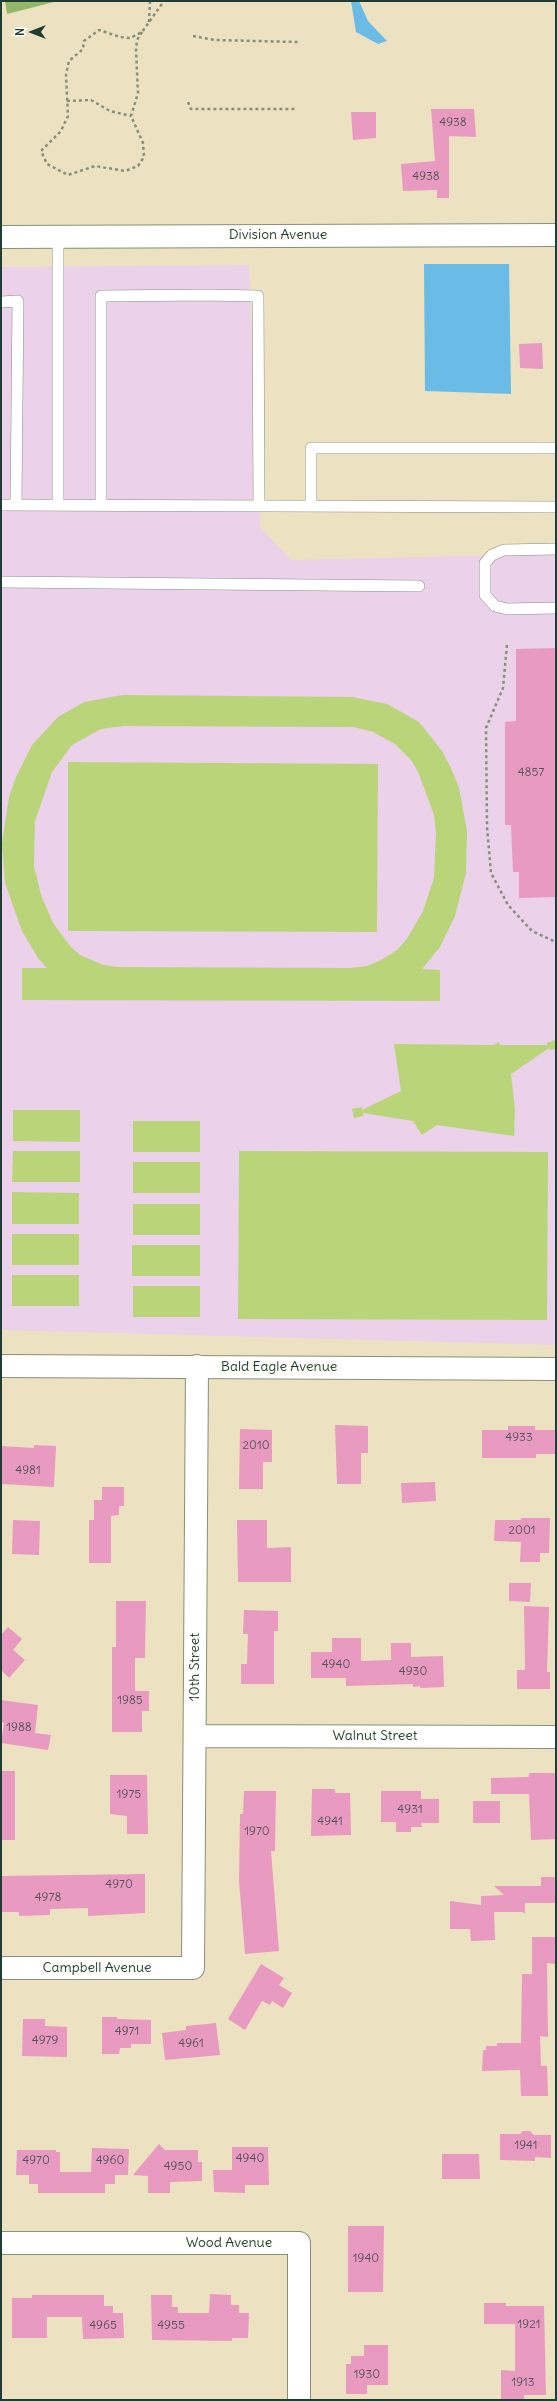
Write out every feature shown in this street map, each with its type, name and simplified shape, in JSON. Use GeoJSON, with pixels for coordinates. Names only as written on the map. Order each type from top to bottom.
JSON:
{"type":"FeatureCollection","features":[{"type":"Feature","properties":{"kind":"street","name":"Division Avenue"},"geometry":{"type":"LineString","coordinates":[[1,237],[556,235]]}},
{"type":"Feature","properties":{"kind":"street","name":"Bald Eagle Avenue"},"geometry":{"type":"LineString","coordinates":[[1,1366],[556,1369]]}},
{"type":"Feature","properties":{"kind":"street","name":"10th Street"},"geometry":{"type":"LineString","coordinates":[[193,1968],[197,1366]]}},
{"type":"Feature","properties":{"kind":"street","name":"Walnut Street"},"geometry":{"type":"LineString","coordinates":[[195,1736],[556,1737]]}},
{"type":"Feature","properties":{"kind":"street","name":"Campbell Avenue"},"geometry":{"type":"LineString","coordinates":[[1,1968],[193,1968]]}},
{"type":"Feature","properties":{"kind":"street","name":"Wood Avenue"},"geometry":{"type":"LineString","coordinates":[[1,2243],[299,2243],[299,2400]]}},
{"type":"Feature","properties":{"kind":"lane"},"geometry":{"type":"LineString","coordinates":[[58,236],[58,505]]}},
{"type":"Feature","properties":{"kind":"lane"},"geometry":{"type":"LineString","coordinates":[[101,505],[101,296],[258,296],[259,506]]}},
{"type":"Feature","properties":{"kind":"lane"},"geometry":{"type":"LineString","coordinates":[[1,302],[18,302],[16,505]]}},
{"type":"Feature","properties":{"kind":"lane"},"geometry":{"type":"LineString","coordinates":[[311,506],[311,448],[556,448]]}},
{"type":"Feature","properties":{"kind":"lane"},"geometry":{"type":"LineString","coordinates":[[1,505],[556,507]]}},
{"type":"Feature","properties":{"kind":"lane"},"geometry":{"type":"LineString","coordinates":[[556,549],[504,550],[492,555],[485,563],[486,595],[496,606],[507,609],[556,608]]}},
{"type":"Feature","properties":{"kind":"lane"},"geometry":{"type":"LineString","coordinates":[[1,582],[418,586]]}},
{"type":"Feature","properties":{"kind":"path"},"geometry":{"type":"LineString","coordinates":[[149,23],[150,1]]}},
{"type":"Feature","properties":{"kind":"path"},"geometry":{"type":"LineString","coordinates":[[142,32],[130,38],[120,37],[99,30],[84,41],[83,49],[69,61],[66,76],[68,116],[61,131],[41,151],[47,164],[68,174],[95,166],[125,171],[138,166],[144,157],[143,143],[131,116],[138,93],[137,40],[164,1]]}},
{"type":"Feature","properties":{"kind":"path"},"geometry":{"type":"LineString","coordinates":[[193,36],[215,40],[298,42]]}},
{"type":"Feature","properties":{"kind":"path"},"geometry":{"type":"LineString","coordinates":[[67,101],[91,100],[110,111],[131,116]]}},
{"type":"Feature","properties":{"kind":"path"},"geometry":{"type":"LineString","coordinates":[[188,102],[191,109],[296,109]]}},
{"type":"Feature","properties":{"kind":"path"},"geometry":{"type":"LineString","coordinates":[[507,645],[503,688],[486,728],[487,827],[491,873],[508,905],[532,932],[556,942]]}},
{"type":"Feature","properties":{"kind":"shaded area"},"geometry":{"type":"Polygon","coordinates":[[[249,265],[260,527],[291,560],[556,554],[556,1345],[1,1330],[1,267],[249,265]]]}},
{"type":"Feature","properties":{"kind":"green space"},"geometry":{"type":"Polygon","coordinates":[[[5,1],[58,1],[7,14],[5,1]]]}},
{"type":"Feature","properties":{"kind":"green space"},"geometry":{"type":"Polygon","coordinates":[[[123,695],[352,697],[387,704],[419,722],[442,751],[451,768],[459,788],[467,831],[466,873],[455,916],[440,947],[422,969],[440,970],[440,1001],[22,1000],[22,968],[47,968],[38,958],[22,931],[5,883],[2,843],[9,797],[16,777],[32,745],[58,717],[84,702],[123,695]],[[124,726],[101,729],[72,745],[52,772],[35,821],[34,866],[41,895],[53,923],[71,947],[80,955],[103,965],[117,967],[350,968],[367,966],[381,960],[397,950],[407,939],[423,911],[434,878],[436,833],[434,815],[419,774],[412,761],[395,744],[373,732],[354,727],[124,726]]]}},
{"type":"Feature","properties":{"kind":"green space"},"geometry":{"type":"Polygon","coordinates":[[[68,762],[378,764],[377,932],[68,931],[68,762]]]}},
{"type":"Feature","properties":{"kind":"green space"},"geometry":{"type":"Polygon","coordinates":[[[555,1040],[556,1049],[550,1050],[549,1048],[511,1074],[515,1110],[514,1136],[437,1125],[422,1135],[413,1121],[363,1113],[363,1116],[354,1118],[352,1109],[362,1107],[362,1110],[401,1091],[394,1044],[493,1045],[499,1042],[500,1045],[547,1045],[547,1043],[555,1040]]]}},
{"type":"Feature","properties":{"kind":"green space"},"geometry":{"type":"Polygon","coordinates":[[[13,1110],[80,1110],[80,1142],[13,1141],[13,1110]]]}},
{"type":"Feature","properties":{"kind":"green space"},"geometry":{"type":"Polygon","coordinates":[[[133,1121],[200,1121],[200,1152],[133,1152],[133,1121]]]}},
{"type":"Feature","properties":{"kind":"green space"},"geometry":{"type":"Polygon","coordinates":[[[13,1151],[80,1151],[80,1182],[12,1182],[13,1151]]]}},
{"type":"Feature","properties":{"kind":"green space"},"geometry":{"type":"Polygon","coordinates":[[[239,1151],[548,1152],[547,1320],[238,1319],[239,1151]]]}},
{"type":"Feature","properties":{"kind":"green space"},"geometry":{"type":"Polygon","coordinates":[[[133,1162],[200,1162],[200,1193],[133,1193],[133,1162]]]}},
{"type":"Feature","properties":{"kind":"green space"},"geometry":{"type":"Polygon","coordinates":[[[12,1192],[79,1193],[79,1224],[12,1224],[12,1192]]]}},
{"type":"Feature","properties":{"kind":"green space"},"geometry":{"type":"Polygon","coordinates":[[[133,1204],[200,1204],[200,1235],[133,1235],[133,1204]]]}},
{"type":"Feature","properties":{"kind":"green space"},"geometry":{"type":"Polygon","coordinates":[[[12,1234],[79,1234],[79,1265],[12,1265],[12,1234]]]}},
{"type":"Feature","properties":{"kind":"green space"},"geometry":{"type":"Polygon","coordinates":[[[132,1245],[200,1245],[200,1276],[132,1276],[132,1245]]]}},
{"type":"Feature","properties":{"kind":"green space"},"geometry":{"type":"Polygon","coordinates":[[[12,1275],[79,1275],[79,1306],[12,1306],[12,1275]]]}},
{"type":"Feature","properties":{"kind":"green space"},"geometry":{"type":"Polygon","coordinates":[[[133,1286],[200,1286],[200,1317],[133,1317],[133,1286]]]}},
{"type":"Feature","properties":{"kind":"water"},"geometry":{"type":"Polygon","coordinates":[[[351,1],[359,1],[368,21],[387,41],[378,44],[356,32],[351,1]]]}},
{"type":"Feature","properties":{"kind":"water"},"geometry":{"type":"Polygon","coordinates":[[[424,264],[509,264],[511,394],[425,391],[424,264]]]}},
{"type":"Feature","properties":{"kind":"building"},"geometry":{"type":"Polygon","coordinates":[[[431,109],[474,109],[476,137],[449,136],[449,198],[437,198],[437,190],[403,191],[401,164],[435,161],[431,109]]]}},
{"type":"Feature","properties":{"kind":"building"},"geometry":{"type":"Polygon","coordinates":[[[351,112],[376,112],[376,138],[353,140],[351,112]]]}},
{"type":"Feature","properties":{"kind":"building"},"geometry":{"type":"Polygon","coordinates":[[[542,343],[543,369],[520,368],[519,344],[542,343]]]}},
{"type":"Feature","properties":{"kind":"building"},"geometry":{"type":"Polygon","coordinates":[[[556,648],[556,897],[519,898],[519,872],[513,872],[511,825],[505,825],[505,722],[516,721],[516,649],[556,648]]]}},
{"type":"Feature","properties":{"kind":"building"},"geometry":{"type":"Polygon","coordinates":[[[335,1425],[368,1426],[368,1453],[361,1453],[361,1484],[337,1484],[335,1425]]]}},
{"type":"Feature","properties":{"kind":"building"},"geometry":{"type":"Polygon","coordinates":[[[508,1426],[535,1426],[535,1430],[556,1430],[556,1454],[536,1454],[536,1458],[482,1458],[482,1430],[508,1430],[508,1426]]]}},
{"type":"Feature","properties":{"kind":"building"},"geometry":{"type":"Polygon","coordinates":[[[240,1429],[272,1430],[272,1462],[263,1462],[263,1489],[239,1489],[240,1429]]]}},
{"type":"Feature","properties":{"kind":"building"},"geometry":{"type":"Polygon","coordinates":[[[34,1445],[56,1446],[54,1487],[1,1484],[1,1446],[34,1448],[34,1445]]]}},
{"type":"Feature","properties":{"kind":"building"},"geometry":{"type":"Polygon","coordinates":[[[435,1482],[436,1501],[402,1503],[401,1483],[435,1482]]]}},
{"type":"Feature","properties":{"kind":"building"},"geometry":{"type":"Polygon","coordinates":[[[102,1487],[124,1487],[124,1506],[119,1506],[119,1515],[111,1516],[111,1563],[89,1563],[89,1520],[94,1520],[94,1500],[102,1500],[102,1487]]]}},
{"type":"Feature","properties":{"kind":"building"},"geometry":{"type":"Polygon","coordinates":[[[521,1518],[550,1518],[549,1553],[540,1553],[540,1562],[520,1562],[521,1542],[494,1541],[495,1520],[521,1520],[521,1518]]]}},
{"type":"Feature","properties":{"kind":"building"},"geometry":{"type":"Polygon","coordinates":[[[13,1520],[40,1521],[39,1555],[12,1554],[13,1520]]]}},
{"type":"Feature","properties":{"kind":"building"},"geometry":{"type":"Polygon","coordinates":[[[237,1520],[267,1520],[267,1548],[291,1547],[291,1582],[238,1582],[237,1520]]]}},
{"type":"Feature","properties":{"kind":"building"},"geometry":{"type":"Polygon","coordinates":[[[509,1583],[531,1583],[530,1602],[509,1601],[509,1583]]]}},
{"type":"Feature","properties":{"kind":"building"},"geometry":{"type":"Polygon","coordinates":[[[116,1601],[146,1601],[145,1658],[135,1658],[135,1691],[149,1691],[149,1711],[142,1711],[142,1732],[112,1732],[112,1647],[116,1647],[116,1601]]]}},
{"type":"Feature","properties":{"kind":"building"},"geometry":{"type":"Polygon","coordinates":[[[524,1606],[549,1607],[547,1672],[550,1672],[550,1689],[517,1689],[517,1670],[525,1670],[524,1606]]]}},
{"type":"Feature","properties":{"kind":"building"},"geometry":{"type":"Polygon","coordinates":[[[244,1610],[278,1611],[278,1631],[274,1631],[274,1684],[241,1684],[241,1664],[247,1664],[248,1634],[243,1634],[244,1610]]]}},
{"type":"Feature","properties":{"kind":"building"},"geometry":{"type":"Polygon","coordinates":[[[8,1627],[22,1639],[13,1650],[25,1660],[9,1678],[1,1670],[1,1635],[8,1627]]]}},
{"type":"Feature","properties":{"kind":"building"},"geometry":{"type":"Polygon","coordinates":[[[332,1638],[361,1638],[361,1661],[391,1660],[391,1643],[411,1643],[411,1657],[443,1656],[444,1687],[420,1688],[420,1686],[413,1687],[413,1684],[346,1686],[346,1678],[311,1678],[311,1652],[332,1652],[332,1638]]]}},
{"type":"Feature","properties":{"kind":"building"},"geometry":{"type":"Polygon","coordinates":[[[1,1700],[38,1705],[35,1733],[51,1735],[48,1750],[1,1743],[4,1723],[1,1722],[1,1700]]]}},
{"type":"Feature","properties":{"kind":"building"},"geometry":{"type":"Polygon","coordinates":[[[1,1771],[15,1771],[15,1840],[1,1840],[1,1771]]]}},
{"type":"Feature","properties":{"kind":"building"},"geometry":{"type":"Polygon","coordinates":[[[529,1773],[555,1773],[556,1839],[531,1840],[529,1794],[491,1794],[491,1778],[529,1777],[529,1773]]]}},
{"type":"Feature","properties":{"kind":"building"},"geometry":{"type":"Polygon","coordinates":[[[110,1775],[147,1775],[148,1834],[127,1834],[127,1816],[110,1814],[110,1775]]]}},
{"type":"Feature","properties":{"kind":"building"},"geometry":{"type":"Polygon","coordinates":[[[312,1789],[335,1789],[335,1793],[350,1793],[351,1835],[311,1836],[312,1789]]]}},
{"type":"Feature","properties":{"kind":"building"},"geometry":{"type":"Polygon","coordinates":[[[244,1791],[276,1791],[275,1851],[271,1851],[279,1951],[245,1954],[239,1881],[240,1814],[243,1814],[244,1791]]]}},
{"type":"Feature","properties":{"kind":"building"},"geometry":{"type":"Polygon","coordinates":[[[381,1791],[421,1791],[421,1799],[439,1799],[439,1823],[421,1823],[422,1827],[411,1827],[411,1832],[396,1832],[396,1822],[381,1822],[381,1791]]]}},
{"type":"Feature","properties":{"kind":"building"},"geometry":{"type":"Polygon","coordinates":[[[473,1801],[500,1801],[500,1823],[473,1823],[473,1801]]]}},
{"type":"Feature","properties":{"kind":"building"},"geometry":{"type":"Polygon","coordinates":[[[145,1874],[145,1913],[88,1916],[88,1908],[50,1909],[50,1915],[19,1916],[19,1912],[1,1912],[1,1876],[145,1874]]]}},
{"type":"Feature","properties":{"kind":"building"},"geometry":{"type":"Polygon","coordinates":[[[541,1877],[556,1877],[556,1903],[525,1903],[525,1914],[523,1912],[494,1912],[495,1940],[471,1941],[470,1929],[450,1929],[450,1901],[481,1905],[481,1896],[504,1895],[494,1886],[541,1886],[541,1877]]]}},
{"type":"Feature","properties":{"kind":"building"},"geometry":{"type":"Polygon","coordinates":[[[532,1937],[556,1937],[556,1964],[547,1963],[548,2037],[540,2036],[541,2066],[547,2066],[548,2096],[521,2096],[520,2070],[482,2071],[483,2050],[486,2050],[486,2046],[497,2046],[497,2043],[521,2043],[522,1974],[532,1974],[532,1937]]]}},
{"type":"Feature","properties":{"kind":"building"},"geometry":{"type":"Polygon","coordinates":[[[261,1964],[284,1978],[279,1985],[292,1993],[283,2008],[272,2001],[270,2005],[262,2001],[245,2030],[228,2019],[261,1964]]]}},
{"type":"Feature","properties":{"kind":"building"},"geometry":{"type":"Polygon","coordinates":[[[102,2017],[151,2020],[151,2044],[131,2044],[131,2048],[120,2048],[119,2054],[102,2054],[102,2017]]]}},
{"type":"Feature","properties":{"kind":"building"},"geometry":{"type":"Polygon","coordinates":[[[23,2019],[45,2019],[45,2026],[67,2027],[67,2057],[22,2056],[23,2019]]]}},
{"type":"Feature","properties":{"kind":"building"},"geometry":{"type":"Polygon","coordinates":[[[216,2023],[220,2055],[165,2060],[162,2033],[186,2030],[186,2026],[216,2023]]]}},
{"type":"Feature","properties":{"kind":"building"},"geometry":{"type":"Polygon","coordinates":[[[523,2131],[530,2131],[534,2135],[551,2135],[551,2158],[535,2157],[535,2161],[500,2160],[500,2134],[520,2134],[523,2131]]]}},
{"type":"Feature","properties":{"kind":"building"},"geometry":{"type":"Polygon","coordinates":[[[159,2144],[165,2150],[198,2150],[198,2162],[202,2162],[202,2181],[170,2182],[170,2193],[148,2193],[148,2176],[133,2175],[159,2144]]]}},
{"type":"Feature","properties":{"kind":"building"},"geometry":{"type":"Polygon","coordinates":[[[232,2147],[268,2147],[269,2185],[245,2185],[245,2193],[214,2192],[213,2170],[232,2170],[232,2147]]]}},
{"type":"Feature","properties":{"kind":"building"},"geometry":{"type":"Polygon","coordinates":[[[92,2148],[129,2149],[128,2175],[115,2175],[115,2184],[105,2184],[105,2193],[38,2193],[38,2184],[29,2184],[29,2175],[16,2175],[17,2150],[56,2150],[56,2152],[60,2152],[60,2172],[91,2172],[92,2148]]]}},
{"type":"Feature","properties":{"kind":"building"},"geometry":{"type":"Polygon","coordinates":[[[442,2154],[479,2154],[480,2179],[442,2179],[442,2154]]]}},
{"type":"Feature","properties":{"kind":"building"},"geometry":{"type":"Polygon","coordinates":[[[348,2226],[384,2226],[383,2292],[348,2292],[348,2226]]]}},
{"type":"Feature","properties":{"kind":"building"},"geometry":{"type":"Polygon","coordinates":[[[210,2294],[231,2295],[231,2305],[239,2305],[239,2313],[249,2313],[248,2338],[232,2338],[232,2341],[152,2340],[151,2295],[172,2295],[172,2307],[178,2307],[178,2313],[209,2313],[210,2294]]]}},
{"type":"Feature","properties":{"kind":"building"},"geometry":{"type":"Polygon","coordinates":[[[32,2295],[104,2295],[104,2306],[113,2306],[113,2313],[123,2313],[124,2338],[83,2339],[82,2317],[47,2317],[47,2338],[12,2338],[12,2298],[32,2298],[32,2295]]]}},
{"type":"Feature","properties":{"kind":"building"},"geometry":{"type":"Polygon","coordinates":[[[484,2303],[506,2303],[506,2306],[544,2306],[546,2395],[524,2395],[524,2400],[501,2400],[501,2370],[515,2371],[515,2324],[484,2324],[484,2303]]]}},
{"type":"Feature","properties":{"kind":"building"},"geometry":{"type":"Polygon","coordinates":[[[364,2345],[388,2345],[388,2385],[367,2385],[367,2394],[346,2394],[346,2364],[351,2364],[351,2356],[364,2356],[364,2345]]]}}]}
